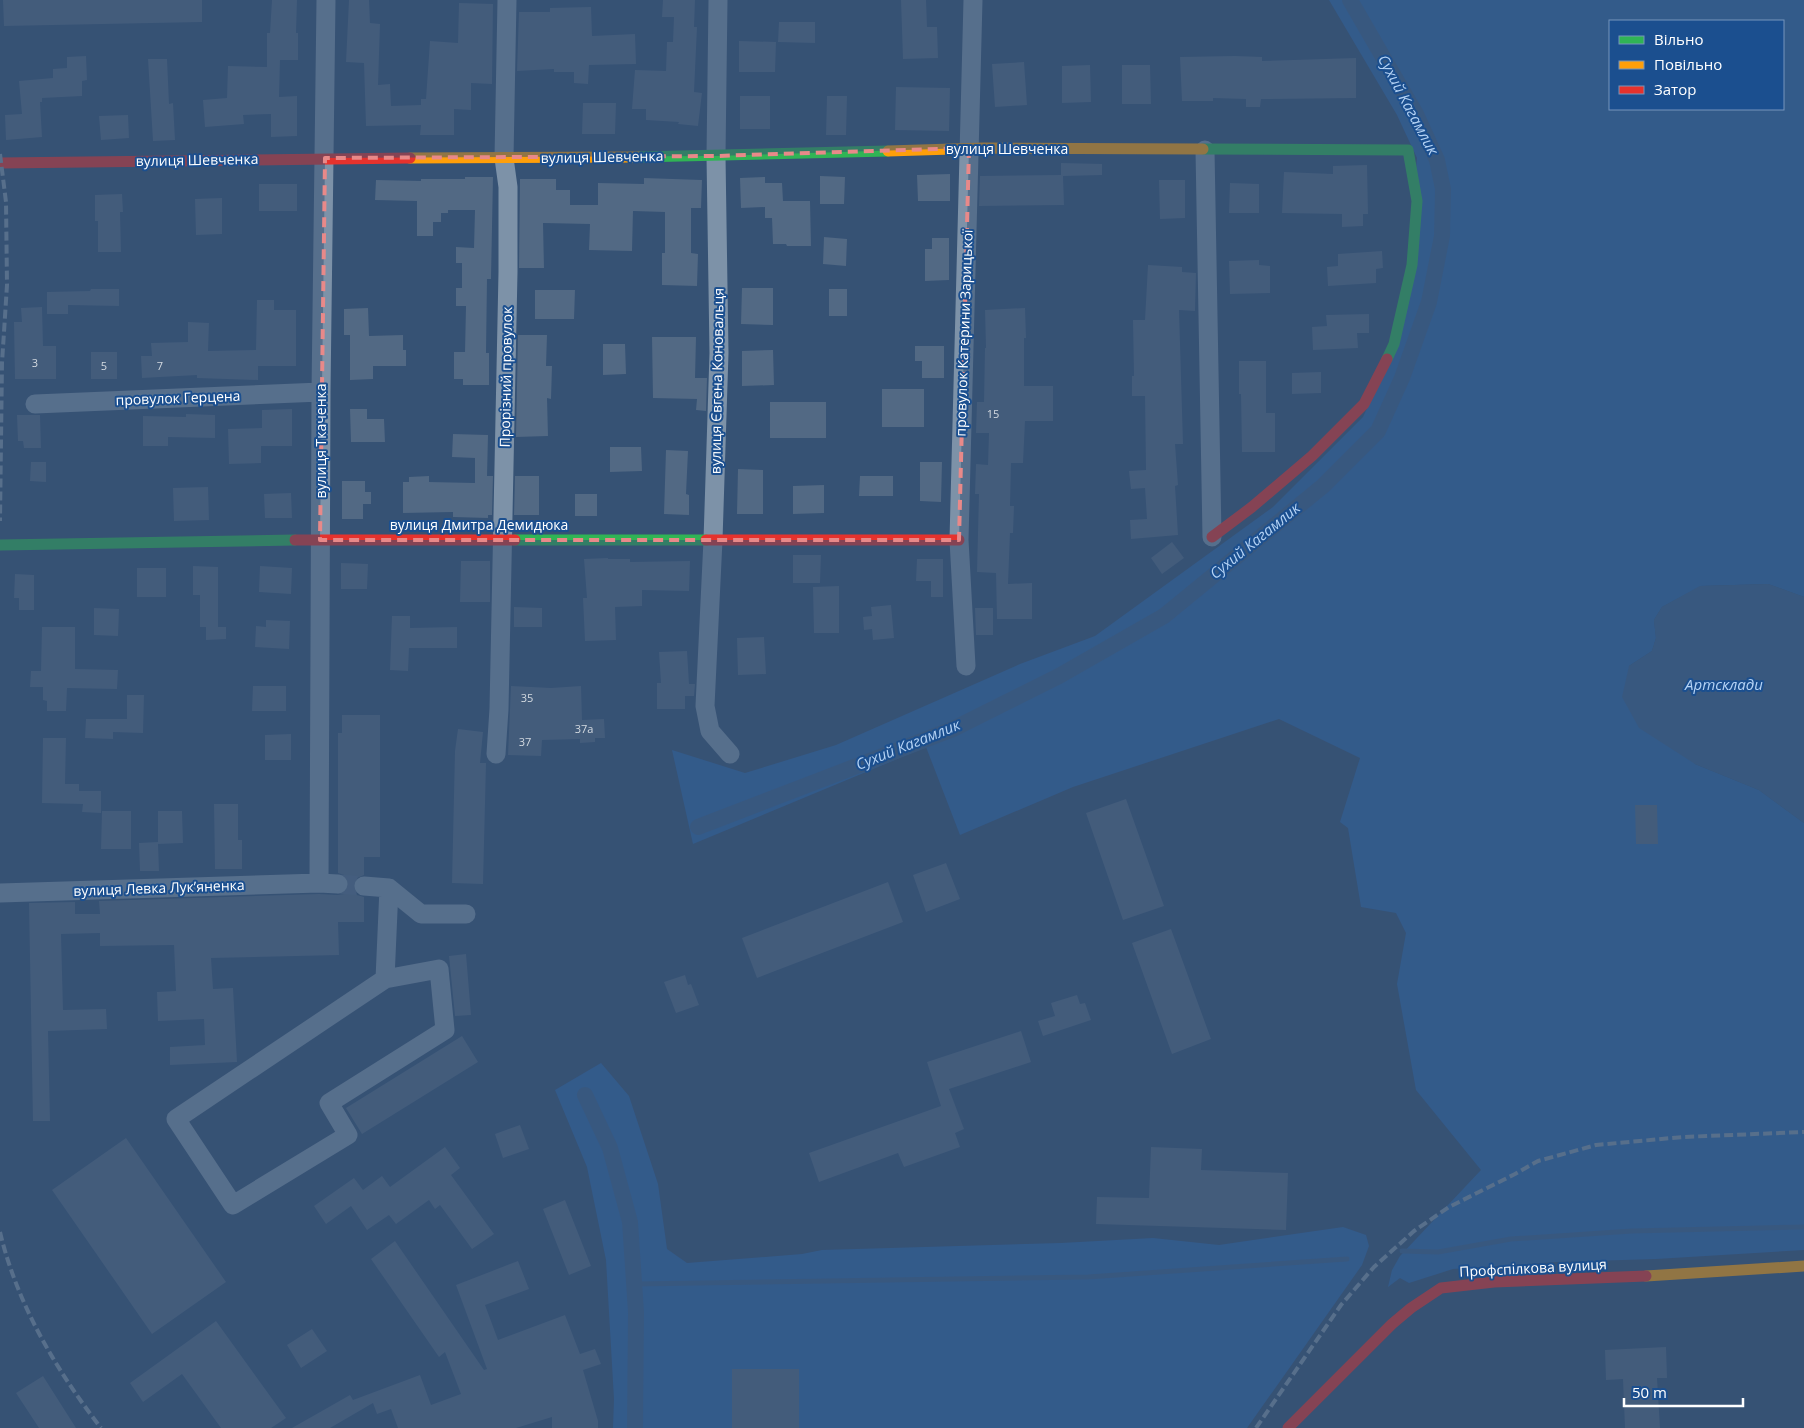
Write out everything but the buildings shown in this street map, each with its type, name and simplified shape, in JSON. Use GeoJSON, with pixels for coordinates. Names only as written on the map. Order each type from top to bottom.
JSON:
{"type":"FeatureCollection","features":[{"type":"Feature","properties":{"kind":"street","name":"вулиця Ткаченка"},"geometry":{"type":"LineString","coordinates":[[318,883],[326,0]]}},
{"type":"Feature","properties":{"kind":"street","name":"Прорізний провулок"},"geometry":{"type":"LineString","coordinates":[[496,754],[499,709],[508,272],[508,187],[504,158],[507,0]]}},
{"type":"Feature","properties":{"kind":"street","name":"вулиця Євгена Коновальця"},"geometry":{"type":"LineString","coordinates":[[718,0],[716,156],[719,353],[705,706],[710,731],[730,754]]}},
{"type":"Feature","properties":{"kind":"street","name":"провулок Катерини Зарицької"},"geometry":{"type":"LineString","coordinates":[[966,666],[959,540],[973,0]]}},
{"type":"Feature","properties":{"kind":"street","name":"вулиця Шевченка"},"geometry":{"type":"LineString","coordinates":[[0,163],[325,158],[716,156],[969,148],[1408,150],[1417,201],[1412,265],[1394,344],[1364,404],[1312,456],[1252,507],[1212,537]]}},
{"type":"Feature","properties":{"kind":"street"},"geometry":{"type":"LineString","coordinates":[[1205,150],[1212,537]]}},
{"type":"Feature","properties":{"kind":"street","name":"провулок Герцена"},"geometry":{"type":"LineString","coordinates":[[35,404],[321,392]]}},
{"type":"Feature","properties":{"kind":"street","name":"вулиця Дмитра Демидюка"},"geometry":{"type":"LineString","coordinates":[[0,545],[320,540],[959,540]]}},
{"type":"Feature","properties":{"kind":"street","name":"вулиця Левка Лукʼяненка"},"geometry":{"type":"LineString","coordinates":[[0,893],[318,883],[338,884]]}},
{"type":"Feature","properties":{"kind":"street"},"geometry":{"type":"LineString","coordinates":[[364,886],[389,888],[421,914],[466,914]]}},
{"type":"Feature","properties":{"kind":"street"},"geometry":{"type":"LineString","coordinates":[[385,978],[389,888]]}},
{"type":"Feature","properties":{"kind":"street"},"geometry":{"type":"LineString","coordinates":[[439,969],[445,1030],[329,1103],[348,1135],[233,1205],[176,1119],[385,978],[439,969]]}},
{"type":"Feature","properties":{"kind":"street","name":"Профспілкова вулиця"},"geometry":{"type":"LineString","coordinates":[[1288,1428],[1392,1324],[1411,1308],[1441,1288],[1494,1282],[1604,1279],[1804,1266]]}},
{"type":"Feature","properties":{"kind":"highlighted area"},"geometry":{"type":"Polygon","coordinates":[[[969,148],[959,540],[320,540],[325,158],[716,156],[969,148]]]}},
{"type":"Feature","properties":{"kind":"shaded area"},"geometry":{"type":"Polygon","coordinates":[[[1329,0],[1804,0],[1804,597],[1768,584],[1701,586],[1662,607],[1654,620],[1656,638],[1652,651],[1629,666],[1695,764],[1759,790],[1804,823],[1804,1250],[1453,1269],[1409,1283],[1400,1278],[1388,1287],[1392,1270],[1400,1256],[1481,1170],[1416,1090],[1397,984],[1406,933],[1396,913],[1361,907],[1348,828],[1340,822],[1360,758],[1279,719],[1073,787],[960,835],[926,747],[693,844],[672,750],[745,773],[836,745],[1020,664],[1095,636],[1273,507],[1363,417],[1401,335],[1417,158],[1397,115],[1329,0]]]}},
{"type":"Feature","properties":{"kind":"shaded area"},"geometry":{"type":"Polygon","coordinates":[[[601,1063],[629,1096],[658,1184],[667,1249],[687,1263],[802,1254],[822,1250],[1061,1243],[1153,1238],[1219,1245],[1343,1227],[1366,1235],[1369,1246],[1362,1265],[1247,1428],[613,1428],[614,1399],[606,1260],[587,1167],[555,1090],[601,1063]]]}},
{"type":"Feature","properties":{"kind":"water","name":"Артсклади"},"geometry":{"type":"Polygon","coordinates":[[[1768,584],[1804,597],[1804,823],[1759,790],[1695,764],[1639,728],[1622,697],[1629,666],[1652,651],[1656,638],[1654,620],[1662,607],[1700,586],[1768,584]]]}},
{"type":"Feature","properties":{"kind":"waterway","name":"Сухий Кагамлик"},"geometry":{"type":"LineString","coordinates":[[698,827],[953,729],[1059,676],[1164,616],[1323,486],[1378,431],[1402,378],[1429,302],[1442,236],[1443,189],[1437,160],[1416,114],[1350,0]]}},
{"type":"Feature","properties":{"kind":"waterway"},"geometry":{"type":"LineString","coordinates":[[585,1095],[610,1148],[630,1222],[636,1312],[635,1428]]}},
{"type":"Feature","properties":{"kind":"waterway"},"geometry":{"type":"LineString","coordinates":[[1402,1251],[1438,1252],[1511,1239],[1632,1231],[1804,1227]]}},
{"type":"Feature","properties":{"kind":"waterway"},"geometry":{"type":"LineString","coordinates":[[635,1284],[1088,1277],[1347,1259]]}},
{"type":"Feature","properties":{"kind":"tunnel"},"geometry":{"type":"LineString","coordinates":[[338,884],[364,886]]}},
{"type":"Feature","properties":{"kind":"railway"},"geometry":{"type":"LineString","coordinates":[[0,154],[6,202],[7,285],[2,363],[0,521]]}},
{"type":"Feature","properties":{"kind":"railway"},"geometry":{"type":"LineString","coordinates":[[1256,1428],[1341,1305],[1374,1267],[1414,1231],[1449,1207],[1538,1161],[1596,1145],[1683,1137],[1804,1132]]}},
{"type":"Feature","properties":{"kind":"railway"},"geometry":{"type":"LineString","coordinates":[[0,1232],[7,1259],[17,1285],[40,1335],[84,1406],[101,1428]]}},
{"type":"Feature","properties":{"kind":"traffic: fast"},"geometry":{"type":"LineString","coordinates":[[1203,149],[1408,150],[1417,201],[1412,265],[1394,344],[1387,359]]}},
{"type":"Feature","properties":{"kind":"traffic: fast"},"geometry":{"type":"LineString","coordinates":[[639,157],[888,151]]}},
{"type":"Feature","properties":{"kind":"traffic: fast"},"geometry":{"type":"LineString","coordinates":[[0,545],[295,540]]}},
{"type":"Feature","properties":{"kind":"traffic: fast"},"geometry":{"type":"LineString","coordinates":[[515,540],[706,540]]}},
{"type":"Feature","properties":{"kind":"traffic: slow"},"geometry":{"type":"LineString","coordinates":[[888,151],[984,148],[1203,149]]}},
{"type":"Feature","properties":{"kind":"traffic: slow"},"geometry":{"type":"LineString","coordinates":[[410,158],[639,157]]}},
{"type":"Feature","properties":{"kind":"traffic: slow"},"geometry":{"type":"LineString","coordinates":[[1646,1276],[1804,1266]]}},
{"type":"Feature","properties":{"kind":"traffic: jam"},"geometry":{"type":"LineString","coordinates":[[0,163],[410,158]]}},
{"type":"Feature","properties":{"kind":"traffic: jam"},"geometry":{"type":"LineString","coordinates":[[1212,537],[1252,507],[1312,456],[1364,404],[1387,359]]}},
{"type":"Feature","properties":{"kind":"traffic: jam"},"geometry":{"type":"LineString","coordinates":[[295,540],[515,540]]}},
{"type":"Feature","properties":{"kind":"traffic: jam"},"geometry":{"type":"LineString","coordinates":[[706,540],[959,540]]}},
{"type":"Feature","properties":{"kind":"traffic: jam"},"geometry":{"type":"LineString","coordinates":[[1288,1428],[1392,1324],[1411,1308],[1441,1288],[1494,1282],[1646,1276]]}}]}
